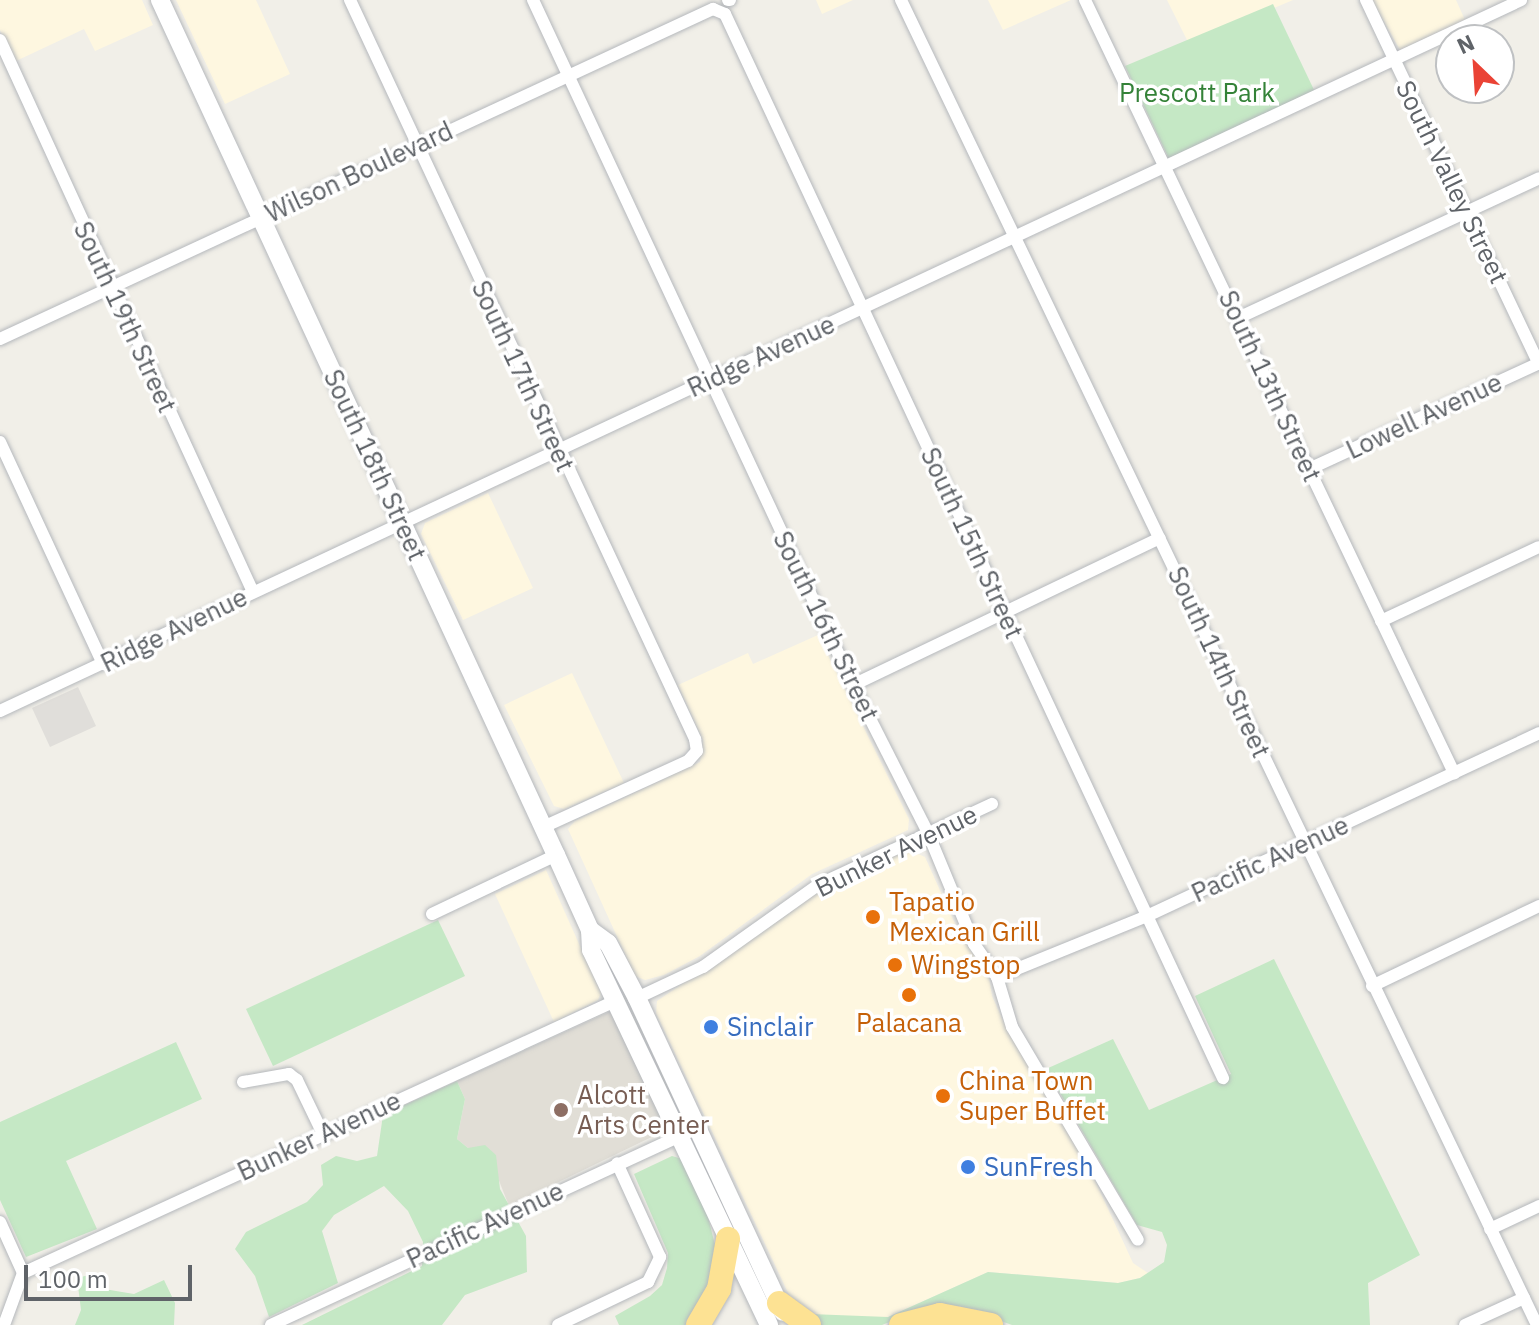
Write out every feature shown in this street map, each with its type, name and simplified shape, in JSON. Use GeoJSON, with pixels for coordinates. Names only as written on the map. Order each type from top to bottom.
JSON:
{"type":"FeatureCollection","features":[{"type":"Feature","properties":{"kind":"highway"},"geometry":{"type":"LineString","coordinates":[[698,1325],[719,1289],[728,1239]]}},
{"type":"Feature","properties":{"kind":"highway"},"geometry":{"type":"LineString","coordinates":[[901,1325],[940,1315],[991,1325]]}},
{"type":"Feature","properties":{"kind":"highway"},"geometry":{"type":"LineString","coordinates":[[779,1318],[809,1325]]}},
{"type":"Feature","properties":{"kind":"main road","name":"South 18th Street"},"geometry":{"type":"LineString","coordinates":[[160,0],[556,855],[590,930],[591,950],[728,1239],[779,1318]]}},
{"type":"Feature","properties":{"kind":"main road","name":"South 18th Street"},"geometry":{"type":"LineString","coordinates":[[590,930],[608,943],[637,998],[699,1127],[779,1318]]}},
{"type":"Feature","properties":{"kind":"street","name":"South 17th Street"},"geometry":{"type":"LineString","coordinates":[[350,0],[697,751],[688,761],[543,827]]}},
{"type":"Feature","properties":{"kind":"street","name":"South 16th Street"},"geometry":{"type":"LineString","coordinates":[[533,0],[853,685],[928,833],[974,944],[997,977],[1012,1027],[1138,1240]]}},
{"type":"Feature","properties":{"kind":"street","name":"South 14th Street"},"geometry":{"type":"LineString","coordinates":[[901,0],[1537,1325]]}},
{"type":"Feature","properties":{"kind":"street","name":"South 13th Street"},"geometry":{"type":"LineString","coordinates":[[1085,0],[1454,773]]}},
{"type":"Feature","properties":{"kind":"street","name":"South Valley Street"},"geometry":{"type":"LineString","coordinates":[[1366,0],[1539,364]]}},
{"type":"Feature","properties":{"kind":"street","name":"Ridge Avenue"},"geometry":{"type":"LineString","coordinates":[[0,711],[556,449],[1166,170],[1521,0]]}},
{"type":"Feature","properties":{"kind":"street","name":"Wilson Boulevard"},"geometry":{"type":"LineString","coordinates":[[0,339],[713,9],[719,11]]}},
{"type":"Feature","properties":{"kind":"street","name":"South 15th Street"},"geometry":{"type":"LineString","coordinates":[[719,11],[725,14],[1223,1078]]}},
{"type":"Feature","properties":{"kind":"street","name":"South 19th Street"},"geometry":{"type":"LineString","coordinates":[[0,40],[253,592]]}},
{"type":"Feature","properties":{"kind":"street"},"geometry":{"type":"LineString","coordinates":[[1238,318],[1539,178]]}},
{"type":"Feature","properties":{"kind":"street","name":"Lowell Avenue"},"geometry":{"type":"LineString","coordinates":[[1309,469],[1539,364]]}},
{"type":"Feature","properties":{"kind":"street"},"geometry":{"type":"LineString","coordinates":[[0,442],[103,664]]}},
{"type":"Feature","properties":{"kind":"street"},"geometry":{"type":"LineString","coordinates":[[853,685],[1160,538]]}},
{"type":"Feature","properties":{"kind":"street"},"geometry":{"type":"LineString","coordinates":[[1381,621],[1539,547]]}},
{"type":"Feature","properties":{"kind":"street","name":"Pacific Avenue"},"geometry":{"type":"LineString","coordinates":[[997,977],[1147,916],[1539,733]]}},
{"type":"Feature","properties":{"kind":"street","name":"Bunker Avenue"},"geometry":{"type":"LineString","coordinates":[[637,998],[703,967],[818,885],[992,804]]}},
{"type":"Feature","properties":{"kind":"street"},"geometry":{"type":"LineString","coordinates":[[432,914],[556,855]]}},
{"type":"Feature","properties":{"kind":"street"},"geometry":{"type":"LineString","coordinates":[[1372,986],[1539,906]]}},
{"type":"Feature","properties":{"kind":"street","name":"Bunker Avenue"},"geometry":{"type":"LineString","coordinates":[[23,1273],[615,1001]]}},
{"type":"Feature","properties":{"kind":"street"},"geometry":{"type":"LineString","coordinates":[[243,1082],[289,1074],[297,1080],[323,1134]]}},
{"type":"Feature","properties":{"kind":"street","name":"Pacific Avenue"},"geometry":{"type":"LineString","coordinates":[[271,1325],[699,1127]]}},
{"type":"Feature","properties":{"kind":"street"},"geometry":{"type":"LineString","coordinates":[[558,1325],[648,1282],[660,1257],[617,1163]]}},
{"type":"Feature","properties":{"kind":"street"},"geometry":{"type":"LineString","coordinates":[[1490,1229],[1539,1206]]}},
{"type":"Feature","properties":{"kind":"street"},"geometry":{"type":"LineString","coordinates":[[0,1222],[6,1250],[23,1273],[4,1325]]}},
{"type":"Feature","properties":{"kind":"street"},"geometry":{"type":"LineString","coordinates":[[1465,1325],[1524,1298]]}},
{"type":"Feature","properties":{"kind":"shaded area"},"geometry":{"type":"Polygon","coordinates":[[[0,0],[142,0],[153,25],[95,51],[84,29],[14,62],[0,30],[0,0]]]}},
{"type":"Feature","properties":{"kind":"shaded area"},"geometry":{"type":"Polygon","coordinates":[[[176,0],[256,0],[290,74],[225,104],[176,0]]]}},
{"type":"Feature","properties":{"kind":"shaded area"},"geometry":{"type":"Polygon","coordinates":[[[816,0],[853,0],[822,14],[816,0]]]}},
{"type":"Feature","properties":{"kind":"shaded area"},"geometry":{"type":"Polygon","coordinates":[[[988,0],[1071,0],[1003,30],[988,0]]]}},
{"type":"Feature","properties":{"kind":"shaded area"},"geometry":{"type":"Polygon","coordinates":[[[1167,0],[1293,0],[1189,44],[1167,0]]]}},
{"type":"Feature","properties":{"kind":"shaded area"},"geometry":{"type":"Polygon","coordinates":[[[1372,0],[1456,0],[1465,20],[1456,24],[1435,24],[1435,34],[1400,50],[1372,0]]]}},
{"type":"Feature","properties":{"kind":"shaded area"},"geometry":{"type":"Polygon","coordinates":[[[488,493],[533,588],[463,620],[421,534],[425,523],[488,493]]]}},
{"type":"Feature","properties":{"kind":"shaded area"},"geometry":{"type":"Polygon","coordinates":[[[818,635],[909,819],[908,830],[812,874],[700,956],[664,975],[645,980],[635,976],[568,829],[575,821],[700,762],[703,740],[678,685],[748,653],[753,664],[818,635]]]}},
{"type":"Feature","properties":{"kind":"shaded area"},"geometry":{"type":"Polygon","coordinates":[[[572,673],[624,783],[564,809],[554,806],[504,705],[572,673]]]}},
{"type":"Feature","properties":{"kind":"shaded area"},"geometry":{"type":"Polygon","coordinates":[[[78,687],[96,726],[50,747],[32,708],[78,687]]]}},
{"type":"Feature","properties":{"kind":"shaded area"},"geometry":{"type":"Polygon","coordinates":[[[906,849],[925,857],[961,937],[988,971],[992,996],[1006,1027],[1086,1161],[1133,1263],[1148,1273],[1140,1278],[1118,1283],[988,1272],[888,1317],[858,1319],[810,1314],[791,1299],[656,1013],[657,1001],[821,890],[906,849]]]}},
{"type":"Feature","properties":{"kind":"shaded area"},"geometry":{"type":"Polygon","coordinates":[[[546,870],[601,993],[598,1000],[554,1022],[495,894],[546,870]]]}},
{"type":"Feature","properties":{"kind":"shaded area","name":"Alcott Arts Center"},"geometry":{"type":"Polygon","coordinates":[[[613,1010],[666,1123],[664,1131],[509,1206],[494,1168],[496,1155],[468,1148],[457,1139],[465,1099],[457,1081],[613,1010]]]}},
{"type":"Feature","properties":{"kind":"green space","name":"Prescott Park"},"geometry":{"type":"Polygon","coordinates":[[[1273,4],[1315,92],[1169,159],[1125,66],[1273,4]]]}},
{"type":"Feature","properties":{"kind":"green space"},"geometry":{"type":"Polygon","coordinates":[[[438,920],[465,976],[273,1066],[246,1009],[438,920]]]}},
{"type":"Feature","properties":{"kind":"green space"},"geometry":{"type":"Polygon","coordinates":[[[1274,959],[1420,1255],[1368,1283],[1370,1325],[1012,1325],[959,1306],[923,1309],[882,1325],[819,1325],[810,1314],[888,1317],[988,1272],[1118,1283],[1140,1278],[1164,1262],[1167,1245],[1162,1232],[1137,1225],[1046,1069],[1113,1039],[1149,1110],[1231,1074],[1195,996],[1274,959]]]}},
{"type":"Feature","properties":{"kind":"green space"},"geometry":{"type":"Polygon","coordinates":[[[176,1042],[202,1099],[66,1161],[97,1229],[26,1257],[0,1200],[0,1122],[176,1042]]]}},
{"type":"Feature","properties":{"kind":"green space"},"geometry":{"type":"Polygon","coordinates":[[[457,1081],[465,1099],[457,1139],[468,1148],[485,1145],[496,1155],[500,1189],[526,1236],[527,1272],[465,1295],[442,1325],[302,1325],[422,1266],[423,1242],[408,1211],[384,1186],[334,1215],[322,1231],[338,1283],[269,1317],[255,1276],[235,1249],[246,1232],[307,1202],[323,1185],[321,1165],[336,1156],[357,1161],[377,1156],[383,1115],[457,1081]]]}},
{"type":"Feature","properties":{"kind":"green space"},"geometry":{"type":"Polygon","coordinates":[[[672,1156],[682,1159],[708,1217],[718,1257],[702,1304],[685,1325],[619,1325],[615,1316],[650,1296],[662,1285],[667,1268],[668,1253],[634,1174],[672,1156]]]}},
{"type":"Feature","properties":{"kind":"green space"},"geometry":{"type":"Polygon","coordinates":[[[89,1275],[104,1289],[134,1294],[164,1280],[175,1303],[174,1325],[75,1325],[81,1310],[77,1278],[89,1275]]]}},
{"type":"Feature","properties":{"kind":"place","name":"Tapatio Mexican Grill"},"geometry":{"type":"Point","coordinates":[873,917]}},
{"type":"Feature","properties":{"kind":"place","name":"Wingstop"},"geometry":{"type":"Point","coordinates":[895,965]}},
{"type":"Feature","properties":{"kind":"place","name":"Palacana"},"geometry":{"type":"Point","coordinates":[909,995]}},
{"type":"Feature","properties":{"kind":"place","name":"Sinclair"},"geometry":{"type":"Point","coordinates":[711,1027]}},
{"type":"Feature","properties":{"kind":"place","name":"China Town Super Buffet"},"geometry":{"type":"Point","coordinates":[943,1096]}},
{"type":"Feature","properties":{"kind":"place","name":"Alcott Arts Center"},"geometry":{"type":"Point","coordinates":[561,1110]}},
{"type":"Feature","properties":{"kind":"place","name":"SunFresh"},"geometry":{"type":"Point","coordinates":[968,1167]}}]}
